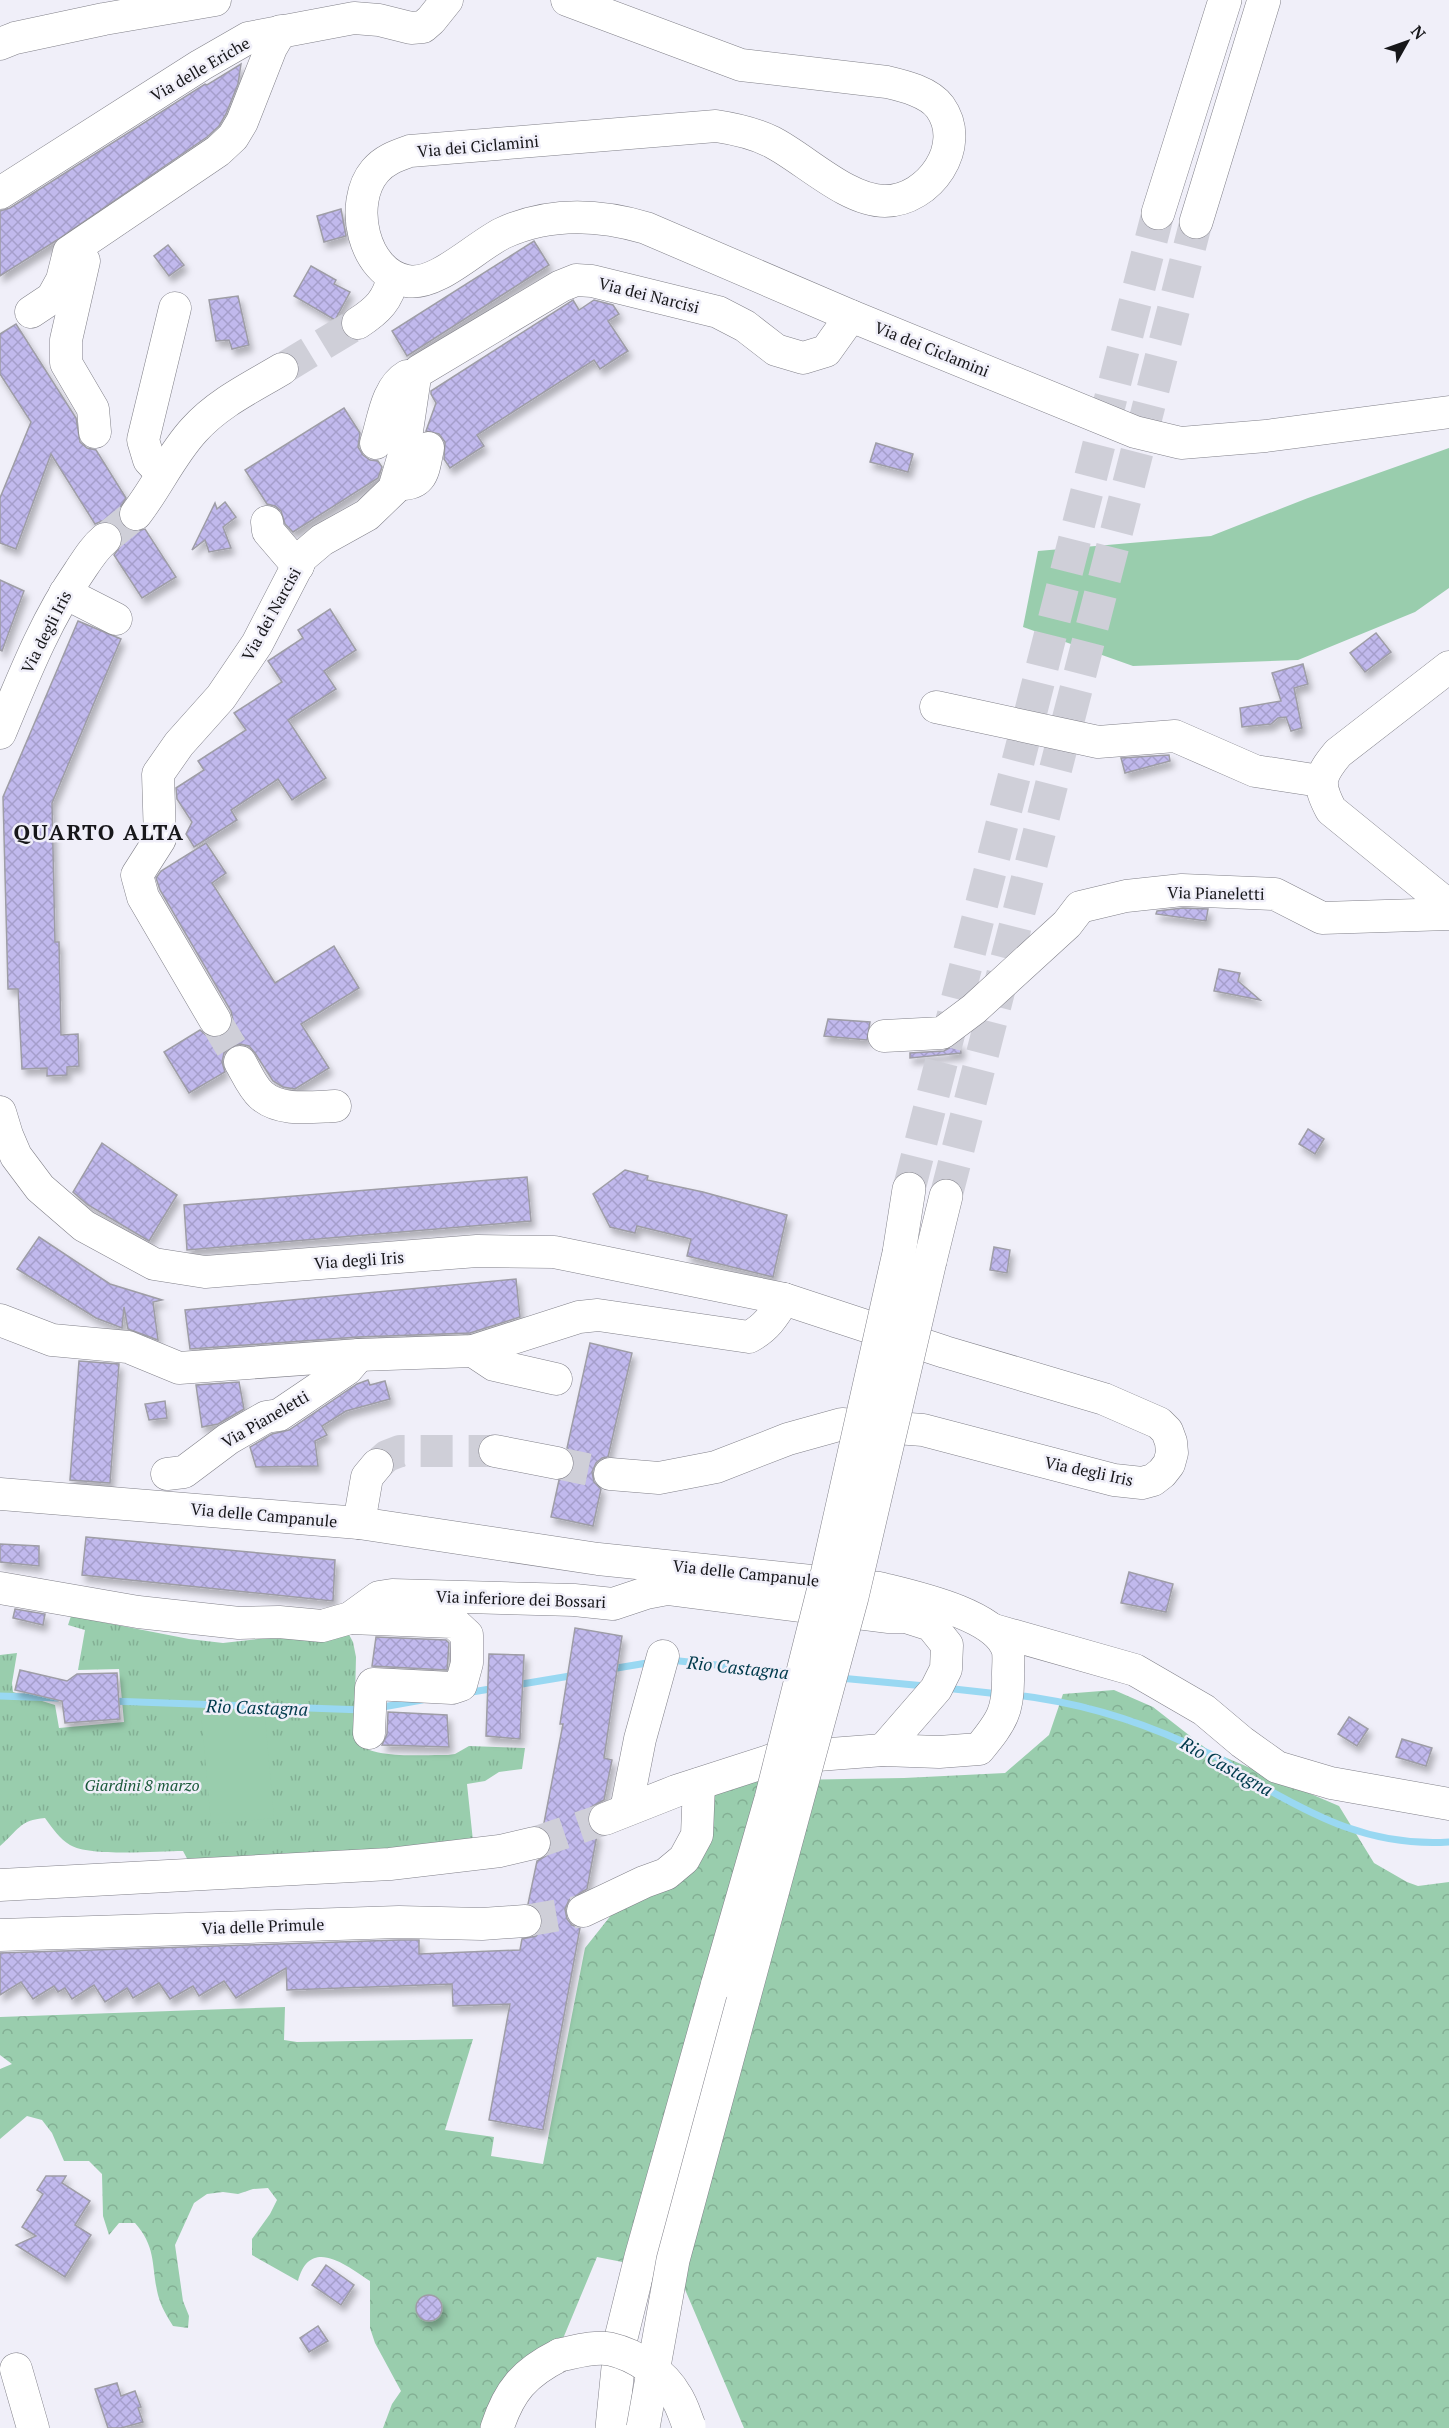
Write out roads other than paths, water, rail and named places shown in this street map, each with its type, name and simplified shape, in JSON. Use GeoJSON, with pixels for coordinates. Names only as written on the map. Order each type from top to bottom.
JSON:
{"type":"FeatureCollection","features":[{"type":"Feature","properties":{"kind":"highway"},"geometry":{"type":"LineString","coordinates":[[1158,213],[1225,0]]}},
{"type":"Feature","properties":{"kind":"highway"},"geometry":{"type":"LineString","coordinates":[[1196,222],[1264,0]]}},
{"type":"Feature","properties":{"kind":"highway"},"geometry":{"type":"LineString","coordinates":[[1231,109],[1286,0]]}},
{"type":"Feature","properties":{"kind":"highway"},"geometry":{"type":"LineString","coordinates":[[612,2428],[621,2338],[641,2257],[771,1799],[824,1588],[899,1253],[909,1189]]}},
{"type":"Feature","properties":{"kind":"highway"},"geometry":{"type":"LineString","coordinates":[[643,2428],[673,2260],[852,1597],[946,1196]]}},
{"type":"Feature","properties":{"kind":"highway"},"geometry":{"type":"LineString","coordinates":[[497,2428],[505,2404],[521,2381],[538,2366],[560,2355],[590,2349],[609,2349],[638,2359],[657,2372],[676,2396],[689,2427]]}},
{"type":"Feature","properties":{"kind":"street"},"geometry":{"type":"LineString","coordinates":[[0,44],[15,38],[214,0]]}},
{"type":"Feature","properties":{"kind":"street","name":"Via delle Eriche"},"geometry":{"type":"LineString","coordinates":[[0,193],[201,65],[248,38],[354,18],[379,20],[411,28],[423,27],[447,0]]}},
{"type":"Feature","properties":{"kind":"street","name":"Via dei Ciclamini"},"geometry":{"type":"LineString","coordinates":[[567,0],[741,65],[887,82],[908,87],[939,105],[947,119],[951,133],[950,146],[943,165],[918,192],[884,201],[849,191],[773,142],[748,132],[716,126],[410,152],[386,160],[373,172],[365,189],[362,225],[369,249],[393,277],[409,282],[424,281],[439,275],[502,234],[526,224],[552,218],[621,220],[656,232],[851,316],[1135,432],[1181,443],[1266,436],[1449,412]]}},
{"type":"Feature","properties":{"kind":"street"},"geometry":{"type":"LineString","coordinates":[[31,312],[52,298],[62,280],[69,252],[218,151],[233,137],[281,31]]}},
{"type":"Feature","properties":{"kind":"street"},"geometry":{"type":"LineString","coordinates":[[89,237],[66,340],[66,363],[93,409],[96,432]]}},
{"type":"Feature","properties":{"kind":"street"},"geometry":{"type":"LineString","coordinates":[[358,322],[382,306],[390,291],[393,277]]}},
{"type":"Feature","properties":{"kind":"street","name":"Via dei Narcisi"},"geometry":{"type":"LineString","coordinates":[[215,1020],[143,897],[137,875],[160,838],[158,774],[179,744],[221,697],[257,644],[302,557],[322,540],[367,515],[394,489],[403,458],[415,377],[418,371],[561,286],[576,280],[592,281],[718,312],[745,326],[776,350],[803,358],[826,351],[851,316]]}},
{"type":"Feature","properties":{"kind":"street"},"geometry":{"type":"LineString","coordinates":[[162,474],[149,459],[143,440],[175,308]]}},
{"type":"Feature","properties":{"kind":"street"},"geometry":{"type":"LineString","coordinates":[[136,514],[195,429],[218,408],[282,369]]}},
{"type":"Feature","properties":{"kind":"street"},"geometry":{"type":"LineString","coordinates":[[376,443],[397,382],[407,376],[415,377]]}},
{"type":"Feature","properties":{"kind":"street"},"geometry":{"type":"LineString","coordinates":[[396,484],[414,483],[422,476],[428,448]]}},
{"type":"Feature","properties":{"kind":"street"},"geometry":{"type":"LineString","coordinates":[[267,522],[268,531],[298,566]]}},
{"type":"Feature","properties":{"kind":"street","name":"Via degli Iris"},"geometry":{"type":"LineString","coordinates":[[0,733],[31,658],[65,593],[97,545],[105,539]]}},
{"type":"Feature","properties":{"kind":"street"},"geometry":{"type":"LineString","coordinates":[[65,593],[116,619]]}},
{"type":"Feature","properties":{"kind":"street"},"geometry":{"type":"LineString","coordinates":[[1449,667],[1338,753],[1326,767],[1320,781],[1323,795],[1331,810],[1449,906]]}},
{"type":"Feature","properties":{"kind":"street"},"geometry":{"type":"LineString","coordinates":[[936,707],[1098,742],[1176,736],[1255,771],[1320,781]]}},
{"type":"Feature","properties":{"kind":"street","name":"Via Pianeletti"},"geometry":{"type":"LineString","coordinates":[[884,1036],[942,1033],[974,1010],[1067,924],[1080,907],[1126,896],[1182,890],[1275,894],[1322,918],[1449,914]]}},
{"type":"Feature","properties":{"kind":"street"},"geometry":{"type":"LineString","coordinates":[[240,1062],[259,1094],[275,1105],[336,1106]]}},
{"type":"Feature","properties":{"kind":"street","name":"Via degli Iris"},"geometry":{"type":"LineString","coordinates":[[0,1112],[16,1156],[40,1188],[84,1226],[154,1264],[205,1272],[477,1251],[554,1252],[784,1299],[945,1352],[1104,1399],[1159,1423],[1167,1431],[1172,1453],[1169,1464],[1162,1473],[1153,1480],[1142,1483],[1114,1480],[923,1430],[842,1424],[788,1439],[716,1467],[660,1478],[610,1474]]}},
{"type":"Feature","properties":{"kind":"street"},"geometry":{"type":"LineString","coordinates":[[0,1320],[52,1340],[128,1347],[179,1368],[359,1355],[473,1352],[579,1317],[598,1315],[749,1337],[772,1320],[784,1299]]}},
{"type":"Feature","properties":{"kind":"street"},"geometry":{"type":"LineString","coordinates":[[473,1352],[494,1365],[556,1379]]}},
{"type":"Feature","properties":{"kind":"street","name":"Via Pianeletti"},"geometry":{"type":"LineString","coordinates":[[166,1474],[184,1472],[228,1439],[266,1417],[279,1415],[347,1369],[359,1355]]}},
{"type":"Feature","properties":{"kind":"street"},"geometry":{"type":"LineString","coordinates":[[495,1451],[557,1463]]}},
{"type":"Feature","properties":{"kind":"street"},"geometry":{"type":"LineString","coordinates":[[359,1524],[367,1477],[377,1465]]}},
{"type":"Feature","properties":{"kind":"street","name":"Via delle Campanule"},"geometry":{"type":"LineString","coordinates":[[0,1494],[359,1524],[598,1558],[879,1588],[971,1616],[994,1630]]}},
{"type":"Feature","properties":{"kind":"street","name":"Via inferiore dei Bossari"},"geometry":{"type":"LineString","coordinates":[[0,1588],[138,1612],[238,1623],[279,1622],[322,1626],[350,1618],[379,1597],[392,1595],[574,1600],[613,1604],[667,1589],[887,1617],[906,1617],[931,1625],[947,1645],[946,1669],[936,1689],[883,1750]]}},
{"type":"Feature","properties":{"kind":"street"},"geometry":{"type":"LineString","coordinates":[[350,1618],[453,1622],[467,1635],[467,1663],[461,1684],[452,1688],[373,1684],[369,1733]]}},
{"type":"Feature","properties":{"kind":"street"},"geometry":{"type":"LineString","coordinates":[[663,1656],[640,1740],[615,1815],[778,1758],[883,1750],[939,1752],[979,1749],[1000,1723],[1009,1693],[1008,1650],[994,1630]]}},
{"type":"Feature","properties":{"kind":"street"},"geometry":{"type":"LineString","coordinates":[[994,1630],[1135,1670],[1204,1710],[1242,1742],[1278,1767],[1331,1783],[1449,1804]]}},
{"type":"Feature","properties":{"kind":"street"},"geometry":{"type":"LineString","coordinates":[[583,1911],[644,1882],[666,1875],[684,1859],[697,1835],[699,1784]]}},
{"type":"Feature","properties":{"kind":"street"},"geometry":{"type":"LineString","coordinates":[[0,1885],[390,1864],[500,1851],[534,1843]]}},
{"type":"Feature","properties":{"kind":"street","name":"Via delle Primule"},"geometry":{"type":"LineString","coordinates":[[0,1935],[399,1922],[482,1924],[525,1921]]}},
{"type":"Feature","properties":{"kind":"street"},"geometry":{"type":"LineString","coordinates":[[16,2369],[33,2428]]}},
{"type":"Feature","properties":{"kind":"waterway","name":"Rio Castagna"},"geometry":{"type":"LineString","coordinates":[[670,1660],[793,1673]]}},
{"type":"Feature","properties":{"kind":"waterway","name":"Rio Castagna"},"geometry":{"type":"LineString","coordinates":[[611,1669],[653,1662]]}},
{"type":"Feature","properties":{"kind":"waterway","name":"Rio Castagna"},"geometry":{"type":"LineString","coordinates":[[516,1685],[576,1675]]}},
{"type":"Feature","properties":{"kind":"waterway","name":"Rio Castagna"},"geometry":{"type":"LineString","coordinates":[[840,1678],[925,1686]]}},
{"type":"Feature","properties":{"kind":"waterway","name":"Rio Castagna"},"geometry":{"type":"LineString","coordinates":[[466,1693],[496,1688]]}},
{"type":"Feature","properties":{"kind":"waterway","name":"Rio Castagna"},"geometry":{"type":"LineString","coordinates":[[945,1688],[999,1694]]}},
{"type":"Feature","properties":{"kind":"waterway","name":"Rio Castagna"},"geometry":{"type":"LineString","coordinates":[[1016,1695],[1082,1707],[1165,1734],[1223,1760],[1245,1776],[1300,1807],[1346,1827],[1395,1840],[1449,1842]]}},
{"type":"Feature","properties":{"kind":"waterway","name":"Rio Castagna"},"geometry":{"type":"LineString","coordinates":[[0,1696],[57,1698]]}},
{"type":"Feature","properties":{"kind":"waterway","name":"Rio Castagna"},"geometry":{"type":"LineString","coordinates":[[377,1708],[422,1700]]}},
{"type":"Feature","properties":{"kind":"waterway","name":"Rio Castagna"},"geometry":{"type":"LineString","coordinates":[[110,1701],[363,1710]]}},
{"type":"Feature","properties":{"kind":"tunnel"},"geometry":{"type":"LineString","coordinates":[[909,1189],[1158,213]]}},
{"type":"Feature","properties":{"kind":"tunnel"},"geometry":{"type":"LineString","coordinates":[[946,1196],[1196,222]]}},
{"type":"Feature","properties":{"kind":"tunnel"},"geometry":{"type":"LineString","coordinates":[[282,369],[358,323]]}},
{"type":"Feature","properties":{"kind":"tunnel"},"geometry":{"type":"LineString","coordinates":[[105,539],[136,514]]}},
{"type":"Feature","properties":{"kind":"tunnel"},"geometry":{"type":"LineString","coordinates":[[215,1020],[240,1062]]}},
{"type":"Feature","properties":{"kind":"tunnel"},"geometry":{"type":"LineString","coordinates":[[377,1465],[387,1456],[400,1451],[495,1451]]}},
{"type":"Feature","properties":{"kind":"tunnel"},"geometry":{"type":"LineString","coordinates":[[557,1463],[610,1474]]}},
{"type":"Feature","properties":{"kind":"tunnel"},"geometry":{"type":"LineString","coordinates":[[534,1843],[605,1819]]}},
{"type":"Feature","properties":{"kind":"tunnel"},"geometry":{"type":"LineString","coordinates":[[525,1921],[583,1911]]}},
{"type":"Feature","properties":{"kind":"district","name":"QUARTO ALTA"},"geometry":{"type":"Point","coordinates":[99,831]}},
{"type":"Feature","properties":{"kind":"park label","name":"Giardini 8 marzo"},"geometry":{"type":"Point","coordinates":[142,1785]}}]}
